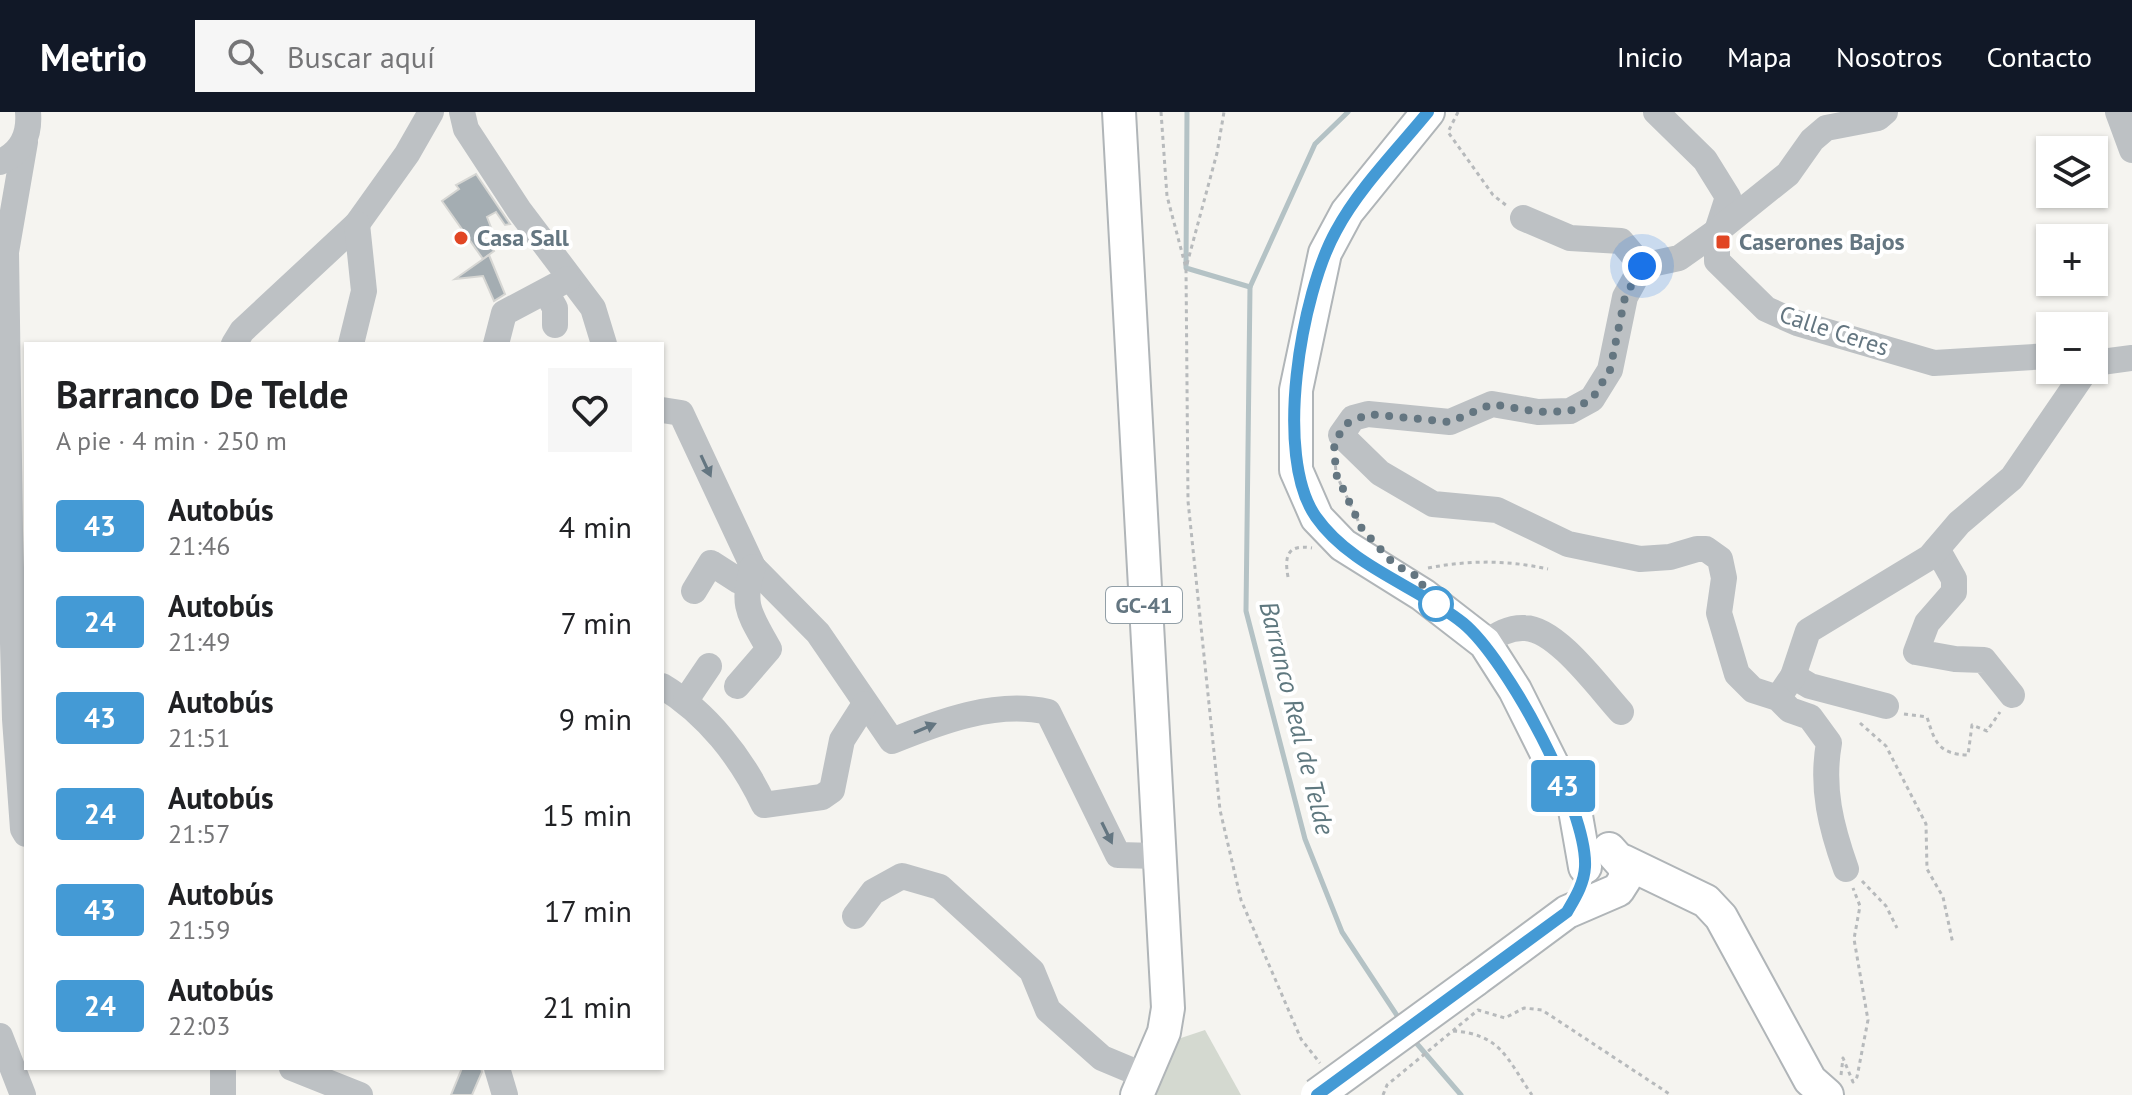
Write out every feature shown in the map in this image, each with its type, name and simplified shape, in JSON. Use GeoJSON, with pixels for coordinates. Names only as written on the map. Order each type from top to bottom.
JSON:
{"type":"FeatureCollection","features":[{"type":"Feature","properties":{"kind":"main road","name":"GC-41"},"geometry":{"type":"LineString","coordinates":[[1119,112],[1157,856],[1168,1008],[1164,1032],[1140,1089]]}},
{"type":"Feature","properties":{"kind":"main road"},"geometry":{"type":"LineString","coordinates":[[1428,112],[1347,212],[1325,253],[1316,283],[1296,390],[1296,470],[1299,484],[1317,518],[1343,545],[1423,595],[1485,643],[1515,690],[1605,873]]}},
{"type":"Feature","properties":{"kind":"main road"},"geometry":{"type":"LineString","coordinates":[[1322,1084],[1475,980],[1567,912],[1605,873]]}},
{"type":"Feature","properties":{"kind":"main road"},"geometry":{"type":"LineString","coordinates":[[1605,873],[1682,890],[1706,901],[1721,917],[1810,1080],[1823,1091]]}},
{"type":"Feature","properties":{"kind":"street"},"geometry":{"type":"LineString","coordinates":[[16,832],[7,661],[12,530],[4,235],[25,142],[28,112]]}},
{"type":"Feature","properties":{"kind":"street"},"geometry":{"type":"LineString","coordinates":[[235,342],[242,331],[357,224],[407,154],[431,112]]}},
{"type":"Feature","properties":{"kind":"street"},"geometry":{"type":"LineString","coordinates":[[462,112],[466,129],[557,286],[593,308],[603,342]]}},
{"type":"Feature","properties":{"kind":"street","name":"Calle Ceres"},"geometry":{"type":"LineString","coordinates":[[1656,112],[1705,160],[1728,197],[1717,231],[1717,261],[1766,309],[1797,323],[1934,363],[2036,357]]}},
{"type":"Feature","properties":{"kind":"street"},"geometry":{"type":"LineString","coordinates":[[1846,869],[1831,828],[1823,774],[1829,743],[1810,717],[1790,710],[1778,698],[1753,690],[1737,674],[1719,613],[1724,568],[1713,553],[1697,549],[1670,557],[1640,559],[1568,544],[1497,510],[1433,504],[1380,473],[1341,435],[1353,418],[1368,414],[1450,422],[1492,404],[1538,412],[1570,411],[1592,399],[1610,370],[1625,297],[1642,266],[1679,258],[1717,231],[1788,174],[1812,140],[1826,128],[1878,118],[1885,112]]}},
{"type":"Feature","properties":{"kind":"street"},"geometry":{"type":"LineString","coordinates":[[2118,112],[2132,150]]}},
{"type":"Feature","properties":{"kind":"street"},"geometry":{"type":"LineString","coordinates":[[0,162],[15,154],[25,142]]}},
{"type":"Feature","properties":{"kind":"street"},"geometry":{"type":"LineString","coordinates":[[1523,218],[1570,238],[1621,241],[1642,266]]}},
{"type":"Feature","properties":{"kind":"street"},"geometry":{"type":"LineString","coordinates":[[351,342],[364,291],[357,224]]}},
{"type":"Feature","properties":{"kind":"street"},"geometry":{"type":"LineString","coordinates":[[555,325],[557,286]]}},
{"type":"Feature","properties":{"kind":"street"},"geometry":{"type":"LineString","coordinates":[[497,342],[504,313],[557,286]]}},
{"type":"Feature","properties":{"kind":"street"},"geometry":{"type":"LineString","coordinates":[[2108,361],[2132,358]]}},
{"type":"Feature","properties":{"kind":"street"},"geometry":{"type":"LineString","coordinates":[[1778,698],[1793,676],[1808,631],[1930,557],[1959,523],[2012,478],[2076,384]]}},
{"type":"Feature","properties":{"kind":"street"},"geometry":{"type":"LineString","coordinates":[[664,410],[681,413],[753,567],[818,633],[892,741],[944,720],[1026,707],[1048,712],[1118,855],[1157,856]]}},
{"type":"Feature","properties":{"kind":"street"},"geometry":{"type":"LineString","coordinates":[[1937,549],[1954,579],[1954,592],[1927,623],[1916,652],[1984,660],[2012,695]]}},
{"type":"Feature","properties":{"kind":"street"},"geometry":{"type":"LineString","coordinates":[[694,591],[711,563],[739,581],[753,567]]}},
{"type":"Feature","properties":{"kind":"street"},"geometry":{"type":"LineString","coordinates":[[737,686],[769,649],[746,607],[746,587],[753,567]]}},
{"type":"Feature","properties":{"kind":"street"},"geometry":{"type":"LineString","coordinates":[[1485,643],[1506,630],[1526,627],[1548,634],[1621,712]]}},
{"type":"Feature","properties":{"kind":"street"},"geometry":{"type":"LineString","coordinates":[[686,700],[709,666]]}},
{"type":"Feature","properties":{"kind":"street"},"geometry":{"type":"LineString","coordinates":[[1793,676],[1810,686],[1886,706]]}},
{"type":"Feature","properties":{"kind":"street"},"geometry":{"type":"LineString","coordinates":[[664,687],[686,700],[746,768],[764,805],[822,797],[832,790],[842,740],[865,704]]}},
{"type":"Feature","properties":{"kind":"street"},"geometry":{"type":"LineString","coordinates":[[855,916],[873,892],[902,876],[940,887],[1032,971],[1048,1010],[1140,1089]]}},
{"type":"Feature","properties":{"kind":"street"},"geometry":{"type":"LineString","coordinates":[[0,1036],[23,1095]]}},
{"type":"Feature","properties":{"kind":"street"},"geometry":{"type":"LineString","coordinates":[[223,1070],[223,1095]]}},
{"type":"Feature","properties":{"kind":"street"},"geometry":{"type":"LineString","coordinates":[[498,1070],[505,1095]]}},
{"type":"Feature","properties":{"kind":"street"},"geometry":{"type":"LineString","coordinates":[[311,1077],[360,1095]]}},
{"type":"Feature","properties":{"kind":"path"},"geometry":{"type":"LineString","coordinates":[[1161,112],[1167,196],[1186,268]]}},
{"type":"Feature","properties":{"kind":"path"},"geometry":{"type":"LineString","coordinates":[[1224,112],[1186,268],[1188,501],[1220,810],[1241,900],[1322,1084]]}},
{"type":"Feature","properties":{"kind":"path"},"geometry":{"type":"LineString","coordinates":[[1458,112],[1448,132],[1458,150],[1484,179],[1493,195],[1523,218]]}},
{"type":"Feature","properties":{"kind":"path"},"geometry":{"type":"LineString","coordinates":[[1341,435],[1334,443],[1336,474],[1362,529]]}},
{"type":"Feature","properties":{"kind":"path"},"geometry":{"type":"LineString","coordinates":[[1288,577],[1285,560],[1290,550],[1297,546],[1319,549]]}},
{"type":"Feature","properties":{"kind":"path"},"geometry":{"type":"LineString","coordinates":[[1427,568],[1458,562],[1507,560],[1548,569]]}},
{"type":"Feature","properties":{"kind":"path"},"geometry":{"type":"LineString","coordinates":[[1834,692],[1886,746],[1926,824],[1927,869],[1943,897],[1953,944]]}},
{"type":"Feature","properties":{"kind":"path"},"geometry":{"type":"LineString","coordinates":[[1886,706],[1903,714],[1927,717],[1936,744],[1949,754],[1968,755],[1972,725],[1987,731],[2012,695]]}},
{"type":"Feature","properties":{"kind":"path"},"geometry":{"type":"LineString","coordinates":[[1846,869],[1873,888],[1897,928]]}},
{"type":"Feature","properties":{"kind":"path"},"geometry":{"type":"LineString","coordinates":[[1823,1091],[1830,1076],[1842,1089],[1840,1061],[1843,1058],[1853,1082],[1868,1020],[1854,939],[1860,906],[1846,869]]}},
{"type":"Feature","properties":{"kind":"path"},"geometry":{"type":"LineString","coordinates":[[1383,1095],[1387,1085],[1478,1010],[1505,1018],[1524,1008],[1542,1010],[1671,1095]]}},
{"type":"Feature","properties":{"kind":"path"},"geometry":{"type":"LineString","coordinates":[[1453,1031],[1478,1033],[1497,1046],[1532,1095]]}},
{"type":"Feature","properties":{"kind":"shaded area"},"geometry":{"type":"Polygon","coordinates":[[[1205,1030],[1241,1095],[1154,1095],[1169,1042],[1205,1030]]]}},
{"type":"Feature","properties":{"kind":"building"},"geometry":{"type":"Polygon","coordinates":[[[476,174],[510,224],[505,225],[496,212],[487,217],[492,230],[481,233],[494,251],[483,259],[442,201],[459,189],[456,185],[476,174]]]}},
{"type":"Feature","properties":{"kind":"building"},"geometry":{"type":"Polygon","coordinates":[[[489,255],[505,294],[494,301],[483,276],[455,279],[489,255]]]}},
{"type":"Feature","properties":{"kind":"building"},"geometry":{"type":"Polygon","coordinates":[[[461,1070],[482,1070],[472,1095],[451,1095],[461,1070]]]}},
{"type":"Feature","properties":{"kind":"waterway","name":"Barranco Real de Telde"},"geometry":{"type":"LineString","coordinates":[[1187,112],[1186,268],[1250,287]]}},
{"type":"Feature","properties":{"kind":"waterway","name":"Barranco Real de Telde"},"geometry":{"type":"LineString","coordinates":[[1348,112],[1315,144],[1250,287],[1246,611],[1305,839],[1342,932],[1400,1020]]}},
{"type":"Feature","properties":{"kind":"waterway","name":"Barranco Real de Telde"},"geometry":{"type":"LineString","coordinates":[[1412,1038],[1461,1095]]}},
{"type":"Feature","properties":{"kind":"bus line","name":"43"},"geometry":{"type":"LineString","coordinates":[[1317,1095],[1567,912],[1578,892],[1585,867],[1575,810],[1515,690],[1485,643],[1462,622],[1423,595],[1367,563],[1343,545],[1317,518],[1299,484],[1296,470],[1293,430],[1296,390],[1316,283],[1325,253],[1347,212],[1428,112]]}},
{"type":"Feature","properties":{"kind":"place","name":"Casa Sall"},"geometry":{"type":"Point","coordinates":[461,238]}},
{"type":"Feature","properties":{"kind":"place","name":"Caserones Bajos"},"geometry":{"type":"Point","coordinates":[1723,242]}},
{"type":"Feature","properties":{"kind":"route"},"geometry":{"type":"LineString","coordinates":[[1436,604],[1443,609],[1423,595],[1422,579],[1394,564],[1362,529],[1336,474],[1334,443],[1353,418],[1368,414],[1450,422],[1492,404],[1538,412],[1570,411],[1592,399],[1610,370],[1625,297],[1642,266]]}}]}
